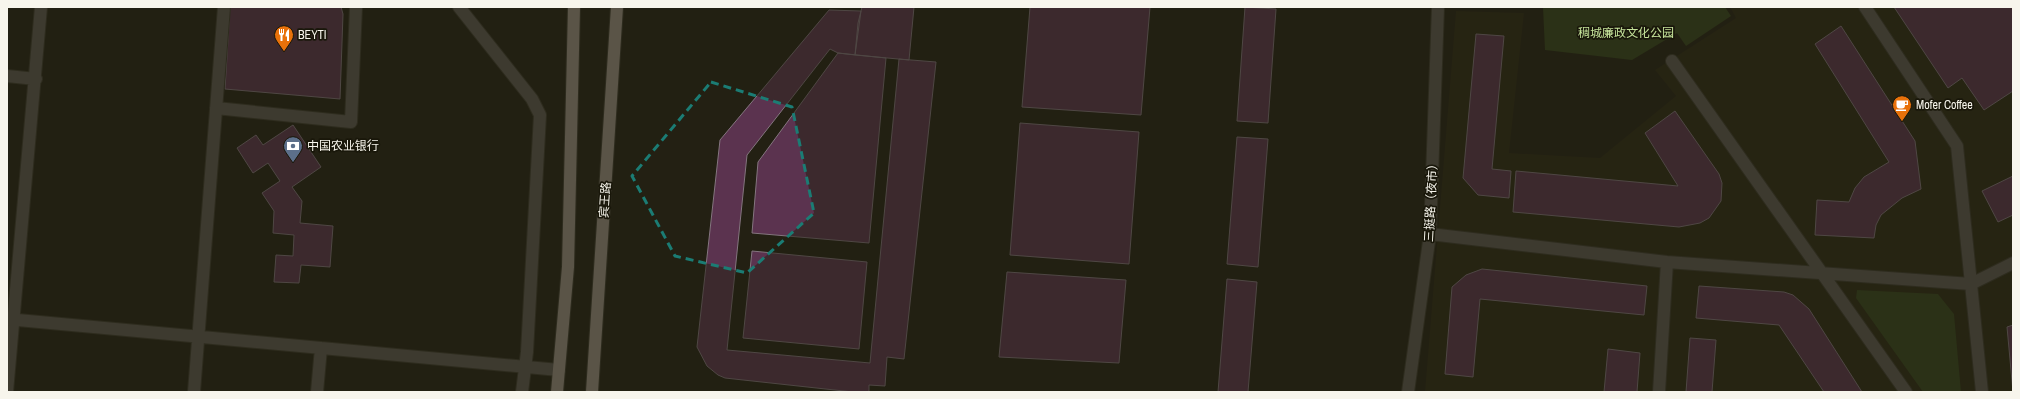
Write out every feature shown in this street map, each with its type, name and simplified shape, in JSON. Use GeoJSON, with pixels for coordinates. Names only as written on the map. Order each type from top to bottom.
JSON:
{"type":"FeatureCollection","features":[{"type":"Feature","properties":{"kind":"main road"},"geometry":{"type":"LineString","coordinates":[[557,392],[568,267],[574,7]]}},
{"type":"Feature","properties":{"kind":"main road","name":"宾王路"},"geometry":{"type":"LineString","coordinates":[[592,392],[617,7]]}},
{"type":"Feature","properties":{"kind":"street"},"geometry":{"type":"LineString","coordinates":[[8,392],[10,319],[36,78],[41,7]]}},
{"type":"Feature","properties":{"kind":"street"},"geometry":{"type":"LineString","coordinates":[[194,392],[224,7]]}},
{"type":"Feature","properties":{"kind":"street"},"geometry":{"type":"LineString","coordinates":[[216,108],[351,122],[356,7]]}},
{"type":"Feature","properties":{"kind":"street"},"geometry":{"type":"LineString","coordinates":[[459,7],[532,98],[540,115],[526,367],[522,392]]}},
{"type":"Feature","properties":{"kind":"street","name":"三挺路（夜市）"},"geometry":{"type":"LineString","coordinates":[[1408,392],[1430,234],[1438,7]]}},
{"type":"Feature","properties":{"kind":"street"},"geometry":{"type":"LineString","coordinates":[[1865,7],[1957,146],[1982,392]]}},
{"type":"Feature","properties":{"kind":"street"},"geometry":{"type":"LineString","coordinates":[[1672,61],[1906,392]]}},
{"type":"Feature","properties":{"kind":"street"},"geometry":{"type":"LineString","coordinates":[[7,76],[36,78]]}},
{"type":"Feature","properties":{"kind":"street"},"geometry":{"type":"LineString","coordinates":[[1430,234],[1667,262],[1971,284],[2013,262]]}},
{"type":"Feature","properties":{"kind":"street"},"geometry":{"type":"LineString","coordinates":[[1659,392],[1667,262]]}},
{"type":"Feature","properties":{"kind":"street"},"geometry":{"type":"LineString","coordinates":[[10,319],[559,370]]}},
{"type":"Feature","properties":{"kind":"street"},"geometry":{"type":"LineString","coordinates":[[317,392],[321,348]]}},
{"type":"Feature","properties":{"kind":"highlighted area"},"geometry":{"type":"Polygon","coordinates":[[[711,82],[792,107],[814,213],[747,273],[675,256],[632,176],[711,82]]]}},
{"type":"Feature","properties":{"kind":"shaded area"},"geometry":{"type":"Polygon","coordinates":[[[1730,7],[2013,7],[2013,392],[1425,392],[1456,11],[1524,13],[1509,153],[1600,158],[1676,96],[1655,70],[1736,18],[1730,7]]]}},
{"type":"Feature","properties":{"kind":"green space","name":"稠城廉政文化公园"},"geometry":{"type":"Polygon","coordinates":[[[1543,7],[1725,7],[1731,16],[1686,46],[1677,33],[1632,60],[1545,50],[1543,7]]]}},
{"type":"Feature","properties":{"kind":"green space"},"geometry":{"type":"Polygon","coordinates":[[[1857,290],[1938,294],[1954,314],[1961,392],[1923,392],[1856,298],[1857,290]]]}},
{"type":"Feature","properties":{"kind":"building","name":"BEYTI"},"geometry":{"type":"Polygon","coordinates":[[[230,7],[341,7],[343,14],[340,99],[225,89],[230,7]]]}},
{"type":"Feature","properties":{"kind":"building"},"geometry":{"type":"Polygon","coordinates":[[[862,7],[914,7],[909,60],[855,55],[858,23],[862,7]]]}},
{"type":"Feature","properties":{"kind":"building"},"geometry":{"type":"Polygon","coordinates":[[[1030,7],[1150,7],[1141,115],[1022,107],[1030,7]]]}},
{"type":"Feature","properties":{"kind":"building"},"geometry":{"type":"Polygon","coordinates":[[[1245,7],[1276,9],[1268,123],[1237,121],[1245,7]]]}},
{"type":"Feature","properties":{"kind":"building"},"geometry":{"type":"Polygon","coordinates":[[[1894,7],[2013,7],[2013,91],[1984,110],[1962,78],[1948,88],[1894,7]]]}},
{"type":"Feature","properties":{"kind":"building"},"geometry":{"type":"Polygon","coordinates":[[[829,10],[861,11],[855,55],[838,53],[830,49],[747,155],[727,350],[870,363],[899,59],[936,62],[904,359],[887,357],[885,386],[869,385],[869,392],[853,392],[725,378],[718,375],[707,366],[697,347],[720,140],[829,10]]]}},
{"type":"Feature","properties":{"kind":"building"},"geometry":{"type":"Polygon","coordinates":[[[1841,26],[1915,141],[1921,189],[1902,198],[1881,215],[1876,225],[1874,238],[1815,235],[1817,200],[1849,202],[1855,188],[1864,177],[1889,162],[1815,44],[1841,26]]]}},
{"type":"Feature","properties":{"kind":"building"},"geometry":{"type":"Polygon","coordinates":[[[1476,34],[1504,36],[1492,169],[1511,171],[1509,198],[1478,195],[1463,178],[1476,34]]]}},
{"type":"Feature","properties":{"kind":"building"},"geometry":{"type":"Polygon","coordinates":[[[838,53],[886,58],[869,243],[752,233],[758,162],[838,53]]]}},
{"type":"Feature","properties":{"kind":"building"},"geometry":{"type":"Polygon","coordinates":[[[1675,111],[1719,174],[1722,183],[1721,201],[1709,218],[1700,223],[1679,227],[1513,212],[1516,171],[1678,186],[1645,133],[1675,111]]]}},
{"type":"Feature","properties":{"kind":"building"},"geometry":{"type":"Polygon","coordinates":[[[1020,123],[1139,132],[1129,264],[1010,255],[1020,123]]]}},
{"type":"Feature","properties":{"kind":"building"},"geometry":{"type":"Polygon","coordinates":[[[293,125],[321,167],[292,187],[302,201],[300,223],[333,226],[330,267],[301,265],[299,283],[274,282],[276,255],[293,256],[294,235],[273,233],[274,211],[262,193],[280,181],[268,163],[253,173],[237,148],[256,135],[263,145],[293,125]]]}},
{"type":"Feature","properties":{"kind":"building"},"geometry":{"type":"Polygon","coordinates":[[[1237,137],[1268,139],[1258,267],[1227,264],[1237,137]]]}},
{"type":"Feature","properties":{"kind":"building"},"geometry":{"type":"Polygon","coordinates":[[[2013,176],[2013,215],[1998,222],[1982,191],[2013,176]]]}},
{"type":"Feature","properties":{"kind":"building"},"geometry":{"type":"Polygon","coordinates":[[[752,251],[867,262],[859,349],[743,338],[752,251]]]}},
{"type":"Feature","properties":{"kind":"building"},"geometry":{"type":"Polygon","coordinates":[[[1482,269],[1647,286],[1644,315],[1480,299],[1473,377],[1445,374],[1452,287],[1466,275],[1482,269]]]}},
{"type":"Feature","properties":{"kind":"building"},"geometry":{"type":"Polygon","coordinates":[[[1007,272],[1126,280],[1119,363],[999,357],[1007,272]]]}},
{"type":"Feature","properties":{"kind":"building"},"geometry":{"type":"Polygon","coordinates":[[[1227,279],[1257,282],[1248,392],[1218,392],[1227,279]]]}},
{"type":"Feature","properties":{"kind":"building"},"geometry":{"type":"Polygon","coordinates":[[[1699,286],[1784,292],[1793,295],[1809,309],[1862,392],[1824,392],[1779,325],[1696,318],[1699,286]]]}},
{"type":"Feature","properties":{"kind":"building"},"geometry":{"type":"Polygon","coordinates":[[[2013,325],[2013,392],[2007,327],[2013,325]]]}},
{"type":"Feature","properties":{"kind":"building"},"geometry":{"type":"Polygon","coordinates":[[[1690,338],[1716,340],[1712,392],[1686,392],[1690,338]]]}},
{"type":"Feature","properties":{"kind":"building"},"geometry":{"type":"Polygon","coordinates":[[[1608,349],[1640,353],[1637,392],[1604,392],[1608,349]]]}},
{"type":"Feature","properties":{"kind":"place","name":"BEYTI"},"geometry":{"type":"Point","coordinates":[284,52]}},
{"type":"Feature","properties":{"kind":"place","name":"Mofer Coffee"},"geometry":{"type":"Point","coordinates":[1902,122]}},
{"type":"Feature","properties":{"kind":"place","name":"中国农业银行"},"geometry":{"type":"Point","coordinates":[293,163]}}]}
